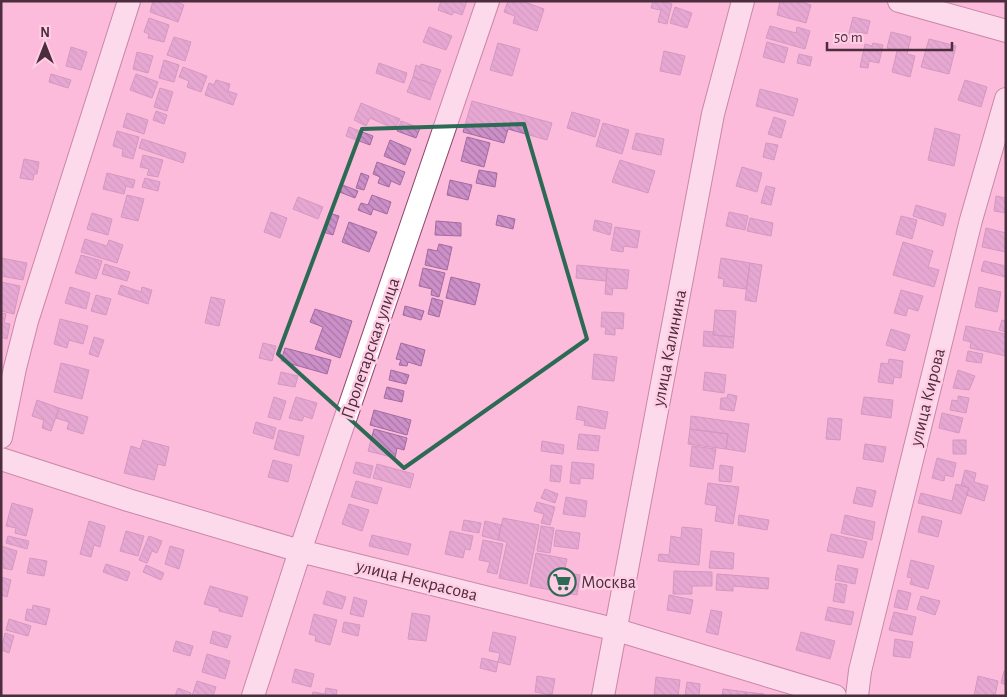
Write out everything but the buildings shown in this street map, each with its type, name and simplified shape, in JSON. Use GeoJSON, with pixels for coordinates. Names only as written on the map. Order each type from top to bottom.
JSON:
{"type":"FeatureCollection","features":[{"type":"Feature","properties":{"kind":"street"},"geometry":{"type":"LineString","coordinates":[[1,437],[15,368],[27,322],[130,1]]}},
{"type":"Feature","properties":{"kind":"street","name":"Пролетарская улица"},"geometry":{"type":"LineString","coordinates":[[253,696],[300,551],[488,1]]}},
{"type":"Feature","properties":{"kind":"street","name":"улица Калинина"},"geometry":{"type":"LineString","coordinates":[[603,696],[713,114],[743,1]]}},
{"type":"Feature","properties":{"kind":"street"},"geometry":{"type":"LineString","coordinates":[[899,1],[1006,31]]}},
{"type":"Feature","properties":{"kind":"street","name":"улица Кирова"},"geometry":{"type":"LineString","coordinates":[[857,696],[860,671],[938,352],[1006,99]]}},
{"type":"Feature","properties":{"kind":"street","name":"улица Некрасова"},"geometry":{"type":"LineString","coordinates":[[1,459],[128,500],[300,551],[617,630],[834,696]]}},
{"type":"Feature","properties":{"kind":"highlighted area"},"geometry":{"type":"Polygon","coordinates":[[[524,124],[587,339],[404,468],[278,354],[362,129],[524,124]]]}},
{"type":"Feature","properties":{"kind":"place","name":"Москва"},"geometry":{"type":"Point","coordinates":[562,582]}}]}
